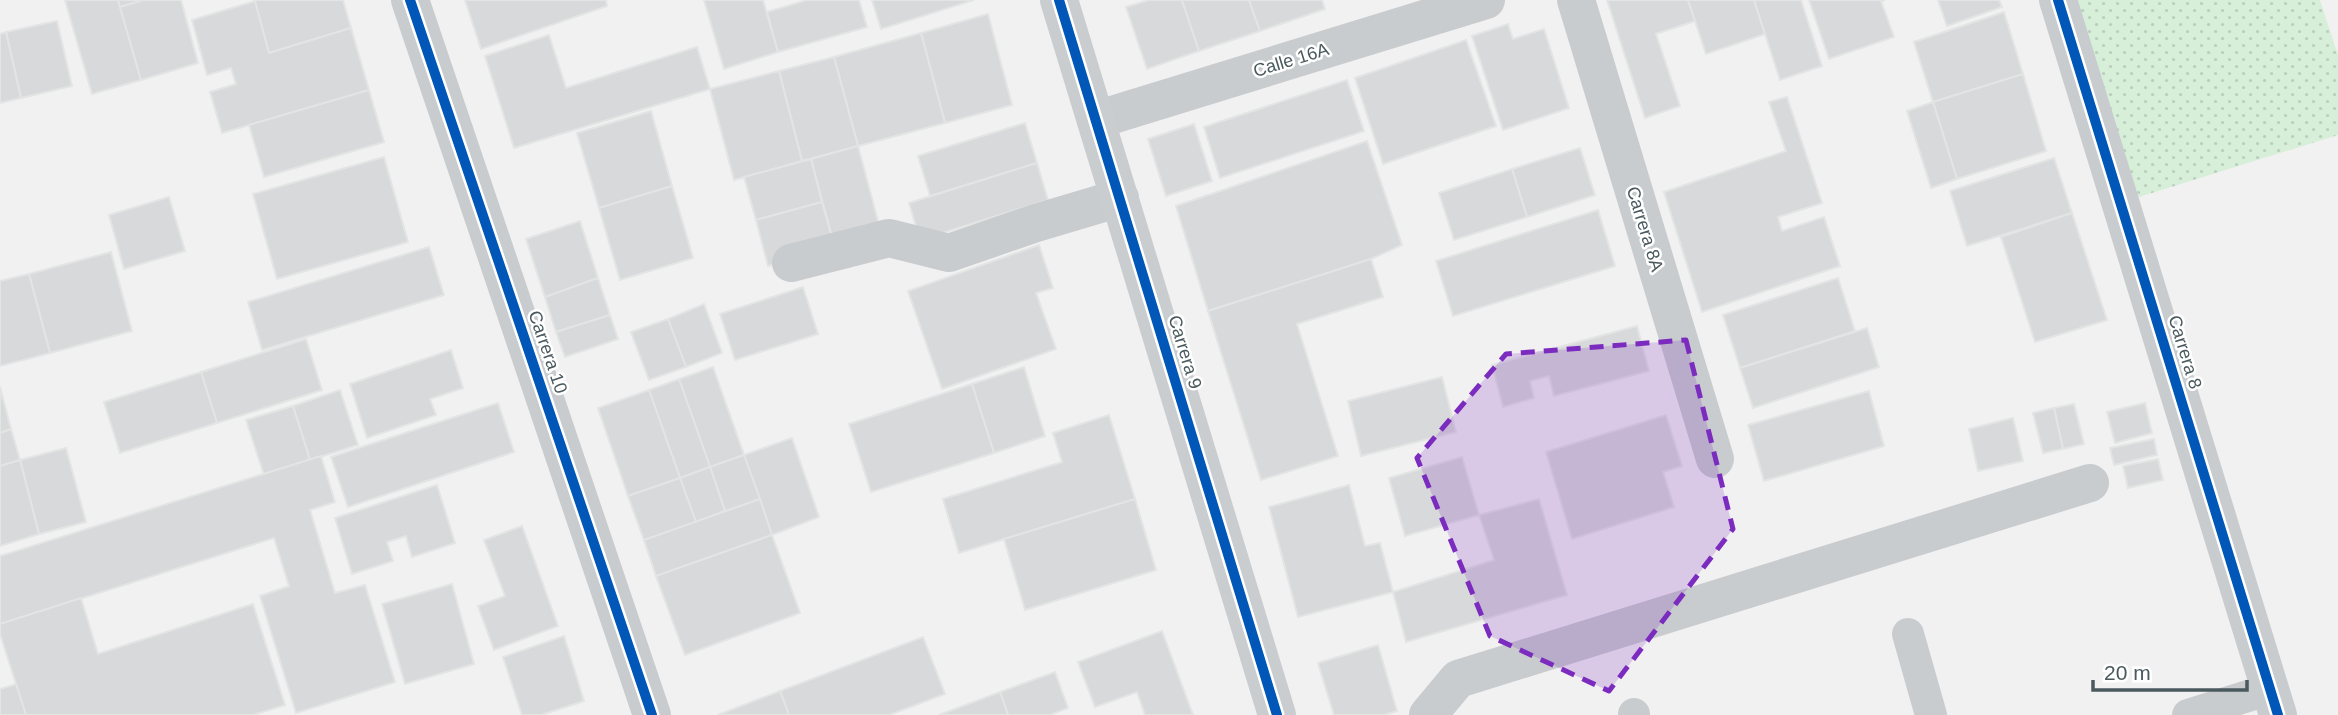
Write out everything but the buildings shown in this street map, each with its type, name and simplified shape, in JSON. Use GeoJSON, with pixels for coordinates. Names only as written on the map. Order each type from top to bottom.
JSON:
{"type":"FeatureCollection","features":[{"type":"Feature","properties":{"kind":"main road","name":"Carrera 9"},"geometry":{"type":"LineString","coordinates":[[1059,0],[1277,715]]}},
{"type":"Feature","properties":{"kind":"street","name":"Carrera 10"},"geometry":{"type":"LineString","coordinates":[[410,0],[652,715]]}},
{"type":"Feature","properties":{"kind":"street","name":"Calle 16A"},"geometry":{"type":"LineString","coordinates":[[1096,120],[1486,0]]}},
{"type":"Feature","properties":{"kind":"street","name":"Carrera 8A"},"geometry":{"type":"LineString","coordinates":[[1576,0],[1715,459]]}},
{"type":"Feature","properties":{"kind":"street","name":"Carrera 8"},"geometry":{"type":"LineString","coordinates":[[2058,0],[2274,702]]}},
{"type":"Feature","properties":{"kind":"street"},"geometry":{"type":"LineString","coordinates":[[791,263],[888,238],[949,253],[1120,198]]}},
{"type":"Feature","properties":{"kind":"street"},"geometry":{"type":"LineString","coordinates":[[1428,715],[1458,680],[2091,483]]}},
{"type":"Feature","properties":{"kind":"lane"},"geometry":{"type":"LineString","coordinates":[[1908,634],[1931,715]]}},
{"type":"Feature","properties":{"kind":"lane"},"geometry":{"type":"LineString","coordinates":[[2188,715],[2274,702]]}},
{"type":"Feature","properties":{"kind":"highlighted area"},"geometry":{"type":"Polygon","coordinates":[[[1686,340],[1733,529],[1609,691],[1490,636],[1417,458],[1506,354],[1686,340]]]}},
{"type":"Feature","properties":{"kind":"green space"},"geometry":{"type":"Polygon","coordinates":[[[2058,0],[2320,0],[2338,55],[2338,135],[2120,203],[2058,0]]]}},
{"type":"Feature","properties":{"kind":"cycle path"},"geometry":{"type":"LineString","coordinates":[[410,0],[652,715]]}},
{"type":"Feature","properties":{"kind":"cycle path"},"geometry":{"type":"LineString","coordinates":[[1059,0],[1277,715]]}},
{"type":"Feature","properties":{"kind":"cycle path"},"geometry":{"type":"LineString","coordinates":[[2058,0],[2278,715]]}}]}
